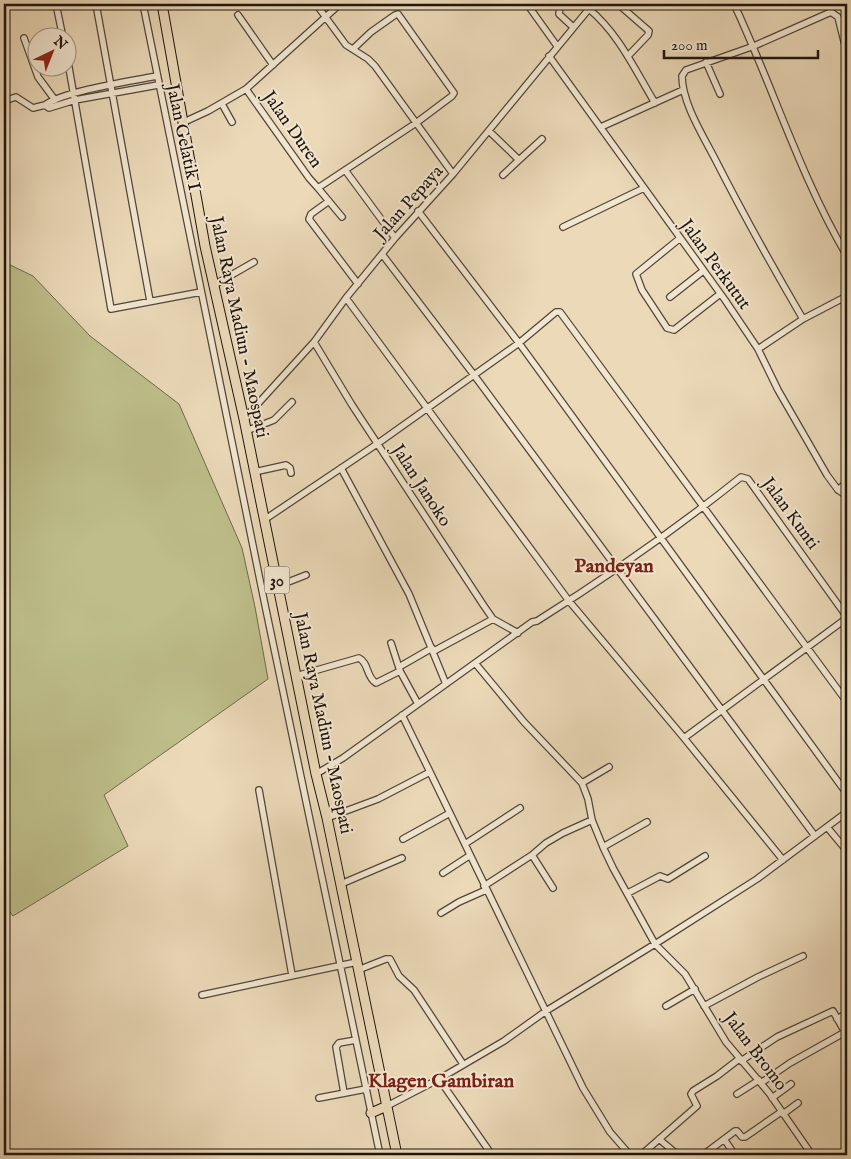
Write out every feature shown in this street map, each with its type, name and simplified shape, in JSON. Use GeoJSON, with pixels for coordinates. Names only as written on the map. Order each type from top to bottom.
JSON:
{"type":"FeatureCollection","features":[{"type":"Feature","properties":{"kind":"highway","name":"Jalan Raya Madiun - Maospati"},"geometry":{"type":"LineString","coordinates":[[162,4],[182,122],[214,285],[244,420],[316,774],[327,818],[397,1155]]}},
{"type":"Feature","properties":{"kind":"highway"},"geometry":{"type":"LineString","coordinates":[[371,1113],[387,1106]]}},
{"type":"Feature","properties":{"kind":"street"},"geometry":{"type":"LineString","coordinates":[[56,4],[61,28]]}},
{"type":"Feature","properties":{"kind":"street"},"geometry":{"type":"LineString","coordinates":[[96,4],[150,301]]}},
{"type":"Feature","properties":{"kind":"street","name":"Jalan Gelatik I"},"geometry":{"type":"LineString","coordinates":[[143,4],[339,966],[380,1155]]}},
{"type":"Feature","properties":{"kind":"street"},"geometry":{"type":"LineString","coordinates":[[316,4],[342,40],[372,62],[453,174]]}},
{"type":"Feature","properties":{"kind":"street"},"geometry":{"type":"LineString","coordinates":[[182,122],[222,104],[246,89],[340,4]]}},
{"type":"Feature","properties":{"kind":"street"},"geometry":{"type":"LineString","coordinates":[[527,4],[557,46]]}},
{"type":"Feature","properties":{"kind":"street"},"geometry":{"type":"LineString","coordinates":[[565,4],[560,8],[559,14],[573,27]]}},
{"type":"Feature","properties":{"kind":"street","name":"Jalan Pepaya"},"geometry":{"type":"LineString","coordinates":[[244,420],[314,342],[346,298],[395,238],[453,174],[593,4]]}},
{"type":"Feature","properties":{"kind":"street"},"geometry":{"type":"LineString","coordinates":[[618,4],[649,31],[648,35],[628,56]]}},
{"type":"Feature","properties":{"kind":"street"},"geometry":{"type":"LineString","coordinates":[[734,4],[754,46],[814,194],[847,256]]}},
{"type":"Feature","properties":{"kind":"street"},"geometry":{"type":"LineString","coordinates":[[589,9],[609,28],[628,56],[655,103]]}},
{"type":"Feature","properties":{"kind":"street"},"geometry":{"type":"LineString","coordinates":[[803,319],[745,218],[705,142],[683,90],[682,78],[684,72],[706,62],[754,46],[831,12],[838,17],[847,53]]}},
{"type":"Feature","properties":{"kind":"street","name":"Jalan Duren"},"geometry":{"type":"LineString","coordinates":[[246,89],[318,188],[416,123],[454,93],[401,16],[395,14],[352,49]]}},
{"type":"Feature","properties":{"kind":"street"},"geometry":{"type":"LineString","coordinates":[[238,15],[273,65]]}},
{"type":"Feature","properties":{"kind":"street"},"geometry":{"type":"LineString","coordinates":[[24,38],[38,77],[56,100]]}},
{"type":"Feature","properties":{"kind":"street","name":"Jalan Perkutut"},"geometry":{"type":"LineString","coordinates":[[549,56],[758,348],[778,390],[827,475],[838,490],[847,496]]}},
{"type":"Feature","properties":{"kind":"street"},"geometry":{"type":"LineString","coordinates":[[706,62],[720,94]]}},
{"type":"Feature","properties":{"kind":"street"},"geometry":{"type":"LineString","coordinates":[[45,105],[49,108],[74,97],[111,86],[157,76]]}},
{"type":"Feature","properties":{"kind":"street"},"geometry":{"type":"LineString","coordinates":[[71,78],[112,309],[201,292]]}},
{"type":"Feature","properties":{"kind":"street"},"geometry":{"type":"LineString","coordinates":[[4,101],[16,97],[33,108],[56,100],[113,94],[158,85]]}},
{"type":"Feature","properties":{"kind":"street"},"geometry":{"type":"LineString","coordinates":[[601,127],[683,90]]}},
{"type":"Feature","properties":{"kind":"street"},"geometry":{"type":"LineString","coordinates":[[222,104],[232,122]]}},
{"type":"Feature","properties":{"kind":"street"},"geometry":{"type":"LineString","coordinates":[[489,130],[518,160]]}},
{"type":"Feature","properties":{"kind":"street"},"geometry":{"type":"LineString","coordinates":[[503,175],[542,139]]}},
{"type":"Feature","properties":{"kind":"street"},"geometry":{"type":"LineString","coordinates":[[345,170],[395,238]]}},
{"type":"Feature","properties":{"kind":"street"},"geometry":{"type":"LineString","coordinates":[[318,188],[342,217]]}},
{"type":"Feature","properties":{"kind":"street"},"geometry":{"type":"LineString","coordinates":[[563,227],[644,188]]}},
{"type":"Feature","properties":{"kind":"street"},"geometry":{"type":"LineString","coordinates":[[329,201],[311,214],[308,219],[358,284]]}},
{"type":"Feature","properties":{"kind":"street"},"geometry":{"type":"LineString","coordinates":[[418,211],[519,343],[847,794]]}},
{"type":"Feature","properties":{"kind":"street"},"geometry":{"type":"LineString","coordinates":[[679,239],[636,274],[642,290],[667,328],[674,330],[720,294]]}},
{"type":"Feature","properties":{"kind":"street"},"geometry":{"type":"LineString","coordinates":[[382,254],[815,836]]}},
{"type":"Feature","properties":{"kind":"street"},"geometry":{"type":"LineString","coordinates":[[214,285],[254,262]]}},
{"type":"Feature","properties":{"kind":"street"},"geometry":{"type":"LineString","coordinates":[[670,296],[703,271]]}},
{"type":"Feature","properties":{"kind":"street"},"geometry":{"type":"LineString","coordinates":[[758,348],[803,319],[847,296]]}},
{"type":"Feature","properties":{"kind":"street"},"geometry":{"type":"LineString","coordinates":[[346,298],[569,601],[783,860]]}},
{"type":"Feature","properties":{"kind":"street"},"geometry":{"type":"LineString","coordinates":[[264,520],[474,376],[519,343],[552,315],[560,312],[847,702]]}},
{"type":"Feature","properties":{"kind":"street","name":"Jalan Janoko"},"geometry":{"type":"LineString","coordinates":[[314,342],[377,444],[486,609],[493,618],[518,633]]}},
{"type":"Feature","properties":{"kind":"street"},"geometry":{"type":"LineString","coordinates":[[246,431],[270,422],[292,402]]}},
{"type":"Feature","properties":{"kind":"street"},"geometry":{"type":"LineString","coordinates":[[254,472],[284,465],[288,466],[291,473]]}},
{"type":"Feature","properties":{"kind":"street"},"geometry":{"type":"LineString","coordinates":[[341,468],[409,594],[446,684]]}},
{"type":"Feature","properties":{"kind":"street","name":"Jalan Kunti"},"geometry":{"type":"LineString","coordinates":[[703,508],[743,476],[748,479],[847,618]]}},
{"type":"Feature","properties":{"kind":"street"},"geometry":{"type":"LineString","coordinates":[[838,490],[847,482]]}},
{"type":"Feature","properties":{"kind":"street"},"geometry":{"type":"LineString","coordinates":[[316,774],[343,758],[518,633],[569,601],[703,508]]}},
{"type":"Feature","properties":{"kind":"street"},"geometry":{"type":"LineString","coordinates":[[278,586],[306,575]]}},
{"type":"Feature","properties":{"kind":"street"},"geometry":{"type":"LineString","coordinates":[[296,676],[359,658],[363,660],[371,680],[376,683],[493,618]]}},
{"type":"Feature","properties":{"kind":"street"},"geometry":{"type":"LineString","coordinates":[[684,738],[847,618]]}},
{"type":"Feature","properties":{"kind":"street"},"geometry":{"type":"LineString","coordinates":[[391,643],[399,669],[418,704]]}},
{"type":"Feature","properties":{"kind":"street"},"geometry":{"type":"LineString","coordinates":[[475,663],[524,722],[582,783],[609,767]]}},
{"type":"Feature","properties":{"kind":"street"},"geometry":{"type":"LineString","coordinates":[[402,715],[583,1088],[610,1132],[629,1155]]}},
{"type":"Feature","properties":{"kind":"street"},"geometry":{"type":"LineString","coordinates":[[327,818],[378,799],[430,772]]}},
{"type":"Feature","properties":{"kind":"street","name":"Jalan Bromo"},"geometry":{"type":"LineString","coordinates":[[582,783],[588,799],[592,820],[603,847],[655,944],[675,963],[695,990],[718,1030],[740,1060],[760,1081],[810,1153]]}},
{"type":"Feature","properties":{"kind":"street"},"geometry":{"type":"LineString","coordinates":[[259,790],[292,975]]}},
{"type":"Feature","properties":{"kind":"street"},"geometry":{"type":"LineString","coordinates":[[464,844],[520,808]]}},
{"type":"Feature","properties":{"kind":"street"},"geometry":{"type":"LineString","coordinates":[[387,1106],[504,1040],[546,1011],[757,879],[847,812]]}},
{"type":"Feature","properties":{"kind":"street"},"geometry":{"type":"LineString","coordinates":[[403,839],[450,813]]}},
{"type":"Feature","properties":{"kind":"street"},"geometry":{"type":"LineString","coordinates":[[441,913],[486,888],[546,843],[592,820]]}},
{"type":"Feature","properties":{"kind":"street"},"geometry":{"type":"LineString","coordinates":[[603,847],[647,822]]}},
{"type":"Feature","properties":{"kind":"street"},"geometry":{"type":"LineString","coordinates":[[827,827],[847,851]]}},
{"type":"Feature","properties":{"kind":"street"},"geometry":{"type":"LineString","coordinates":[[532,855],[553,888]]}},
{"type":"Feature","properties":{"kind":"street"},"geometry":{"type":"LineString","coordinates":[[443,874],[469,856]]}},
{"type":"Feature","properties":{"kind":"street"},"geometry":{"type":"LineString","coordinates":[[628,893],[660,876],[668,879],[705,856]]}},
{"type":"Feature","properties":{"kind":"street"},"geometry":{"type":"LineString","coordinates":[[341,884],[402,858]]}},
{"type":"Feature","properties":{"kind":"street"},"geometry":{"type":"LineString","coordinates":[[704,1006],[758,977],[803,956]]}},
{"type":"Feature","properties":{"kind":"street"},"geometry":{"type":"LineString","coordinates":[[202,995],[292,975],[339,966],[358,966],[386,958],[390,959],[399,976],[414,990],[463,1064]]}},
{"type":"Feature","properties":{"kind":"street"},"geometry":{"type":"LineString","coordinates":[[666,1006],[695,990]]}},
{"type":"Feature","properties":{"kind":"street"},"geometry":{"type":"LineString","coordinates":[[640,1155],[697,1106],[692,1092],[777,1037],[833,1011],[846,1033],[737,1094]]}},
{"type":"Feature","properties":{"kind":"street"},"geometry":{"type":"LineString","coordinates":[[837,1019],[847,1013]]}},
{"type":"Feature","properties":{"kind":"street"},"geometry":{"type":"LineString","coordinates":[[344,1093],[336,1047],[339,1043],[356,1040]]}},
{"type":"Feature","properties":{"kind":"street"},"geometry":{"type":"LineString","coordinates":[[439,1078],[492,1155]]}},
{"type":"Feature","properties":{"kind":"street"},"geometry":{"type":"LineString","coordinates":[[772,1098],[791,1084]]}},
{"type":"Feature","properties":{"kind":"street"},"geometry":{"type":"LineString","coordinates":[[319,1098],[366,1089]]}},
{"type":"Feature","properties":{"kind":"street"},"geometry":{"type":"LineString","coordinates":[[703,1155],[737,1131],[742,1137],[745,1137],[798,1102]]}},
{"type":"Feature","properties":{"kind":"street"},"geometry":{"type":"LineString","coordinates":[[659,1139],[678,1155]]}},
{"type":"Feature","properties":{"kind":"street"},"geometry":{"type":"LineString","coordinates":[[724,1139],[735,1155]]}},
{"type":"Feature","properties":{"kind":"street"},"geometry":{"type":"LineString","coordinates":[[803,1155],[810,1153]]}},
{"type":"Feature","properties":{"kind":"green space"},"geometry":{"type":"Polygon","coordinates":[[[4,262],[33,276],[90,336],[179,404],[242,548],[268,679],[104,795],[128,846],[13,916],[4,905],[4,262]]]}},
{"type":"Feature","properties":{"kind":"district","name":"Pandeyan"},"geometry":{"type":"Point","coordinates":[614,565]}},
{"type":"Feature","properties":{"kind":"district","name":"Klagen Gambiran"},"geometry":{"type":"Point","coordinates":[441,1080]}}]}
